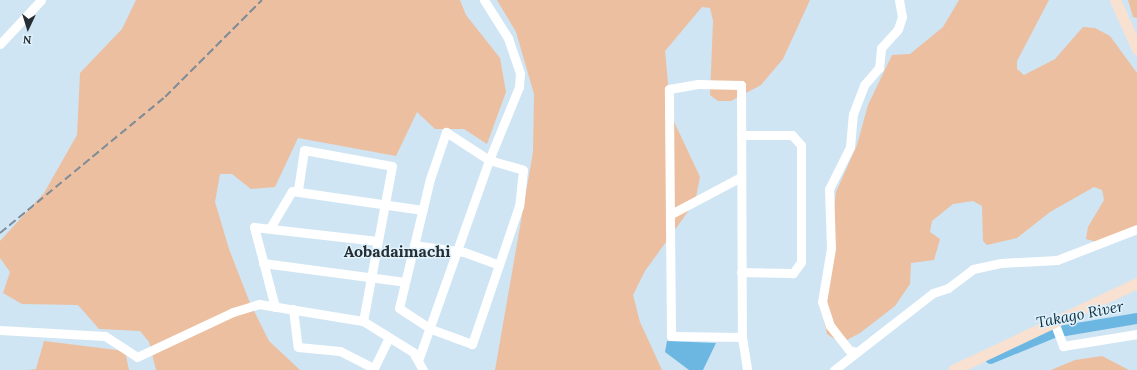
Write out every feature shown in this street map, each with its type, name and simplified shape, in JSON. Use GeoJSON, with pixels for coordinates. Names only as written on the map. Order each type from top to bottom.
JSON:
{"type":"FeatureCollection","features":[{"type":"Feature","properties":{"kind":"main road"},"geometry":{"type":"LineString","coordinates":[[1115,0],[1137,49]]}},
{"type":"Feature","properties":{"kind":"main road"},"geometry":{"type":"LineString","coordinates":[[953,370],[1137,283]]}},
{"type":"Feature","properties":{"kind":"street"},"geometry":{"type":"LineString","coordinates":[[0,44],[40,0]]}},
{"type":"Feature","properties":{"kind":"street"},"geometry":{"type":"LineString","coordinates":[[419,358],[431,329],[489,160],[519,87],[520,73],[508,38],[484,0]]}},
{"type":"Feature","properties":{"kind":"street"},"geometry":{"type":"LineString","coordinates":[[857,352],[848,350],[830,326],[822,302],[830,254],[829,189],[850,147],[853,114],[864,85],[879,68],[882,48],[898,29],[902,17],[899,0]]}},
{"type":"Feature","properties":{"kind":"street"},"geometry":{"type":"LineString","coordinates":[[742,337],[671,336],[669,89],[698,84],[741,85],[742,337],[747,370]]}},
{"type":"Feature","properties":{"kind":"street"},"geometry":{"type":"LineString","coordinates":[[446,132],[489,160],[523,170],[519,206],[472,344],[431,329],[399,308],[423,210],[446,132]]}},
{"type":"Feature","properties":{"kind":"street"},"geometry":{"type":"LineString","coordinates":[[741,135],[792,135],[801,145],[801,262],[793,273],[741,272]]}},
{"type":"Feature","properties":{"kind":"street"},"geometry":{"type":"LineString","coordinates":[[298,190],[304,150],[392,166],[370,277],[363,321]]}},
{"type":"Feature","properties":{"kind":"street"},"geometry":{"type":"LineString","coordinates":[[670,214],[741,177]]}},
{"type":"Feature","properties":{"kind":"street"},"geometry":{"type":"LineString","coordinates":[[270,228],[289,192],[298,190],[423,210]]}},
{"type":"Feature","properties":{"kind":"street"},"geometry":{"type":"LineString","coordinates":[[274,307],[254,227],[377,241]]}},
{"type":"Feature","properties":{"kind":"street"},"geometry":{"type":"LineString","coordinates":[[834,370],[933,293],[948,288],[973,269],[1001,263],[1057,260],[1137,229]]}},
{"type":"Feature","properties":{"kind":"street"},"geometry":{"type":"LineString","coordinates":[[414,245],[458,250],[499,265]]}},
{"type":"Feature","properties":{"kind":"street"},"geometry":{"type":"LineString","coordinates":[[263,263],[405,282]]}},
{"type":"Feature","properties":{"kind":"street"},"geometry":{"type":"LineString","coordinates":[[0,330],[105,336],[136,357],[249,306],[274,307],[363,321],[419,358],[423,370]]}},
{"type":"Feature","properties":{"kind":"street"},"geometry":{"type":"LineString","coordinates":[[293,309],[298,347],[340,351],[374,368],[389,337]]}},
{"type":"Feature","properties":{"kind":"street"},"geometry":{"type":"LineString","coordinates":[[1054,322],[1063,346],[1137,334]]}},
{"type":"Feature","properties":{"kind":"shaded area"},"geometry":{"type":"Polygon","coordinates":[[[136,0],[460,0],[466,15],[500,58],[506,92],[487,144],[464,129],[435,129],[417,112],[396,156],[298,138],[275,187],[251,189],[232,174],[220,174],[215,202],[229,249],[250,303],[269,341],[300,370],[156,370],[149,342],[140,331],[99,329],[78,305],[22,304],[3,293],[10,272],[0,258],[0,241],[44,193],[77,135],[80,73],[122,29],[136,0]]]}},
{"type":"Feature","properties":{"kind":"shaded area"},"geometry":{"type":"Polygon","coordinates":[[[497,0],[810,0],[783,59],[761,85],[731,101],[718,101],[710,95],[713,21],[710,8],[702,7],[665,51],[671,115],[700,177],[695,202],[645,271],[633,295],[640,322],[662,370],[495,370],[533,152],[534,94],[516,32],[497,0]]]}},
{"type":"Feature","properties":{"kind":"shaded area"},"geometry":{"type":"Polygon","coordinates":[[[959,0],[1049,0],[1017,61],[1017,69],[1024,75],[1055,59],[1083,27],[1095,28],[1110,36],[1137,73],[1137,227],[1097,242],[1086,239],[1088,227],[1104,200],[1102,190],[1094,187],[1050,212],[1017,238],[987,245],[983,241],[982,206],[973,201],[953,204],[932,221],[930,232],[940,239],[934,260],[911,263],[910,284],[895,306],[860,333],[847,340],[836,340],[827,334],[822,311],[836,192],[857,145],[868,105],[892,55],[910,54],[943,27],[959,0]]]}},
{"type":"Feature","properties":{"kind":"shaded area"},"geometry":{"type":"Polygon","coordinates":[[[1128,0],[1137,0],[1137,18],[1133,17],[1128,0]]]}},
{"type":"Feature","properties":{"kind":"shaded area"},"geometry":{"type":"Polygon","coordinates":[[[44,341],[125,351],[129,370],[28,370],[36,369],[44,341]]]}},
{"type":"Feature","properties":{"kind":"shaded area"},"geometry":{"type":"Polygon","coordinates":[[[1102,356],[1129,370],[1051,370],[1075,360],[1102,356]]]}},
{"type":"Feature","properties":{"kind":"water"},"geometry":{"type":"Polygon","coordinates":[[[667,341],[716,343],[703,370],[689,370],[665,352],[667,341]]]}},
{"type":"Feature","properties":{"kind":"waterway","name":"Takago River"},"geometry":{"type":"LineString","coordinates":[[990,358],[1053,332],[1137,318]]}},
{"type":"Feature","properties":{"kind":"railway"},"geometry":{"type":"LineString","coordinates":[[0,233],[165,97],[262,0]]}},
{"type":"Feature","properties":{"kind":"district","name":"Aobadaimachi"},"geometry":{"type":"Point","coordinates":[397,251]}}]}
